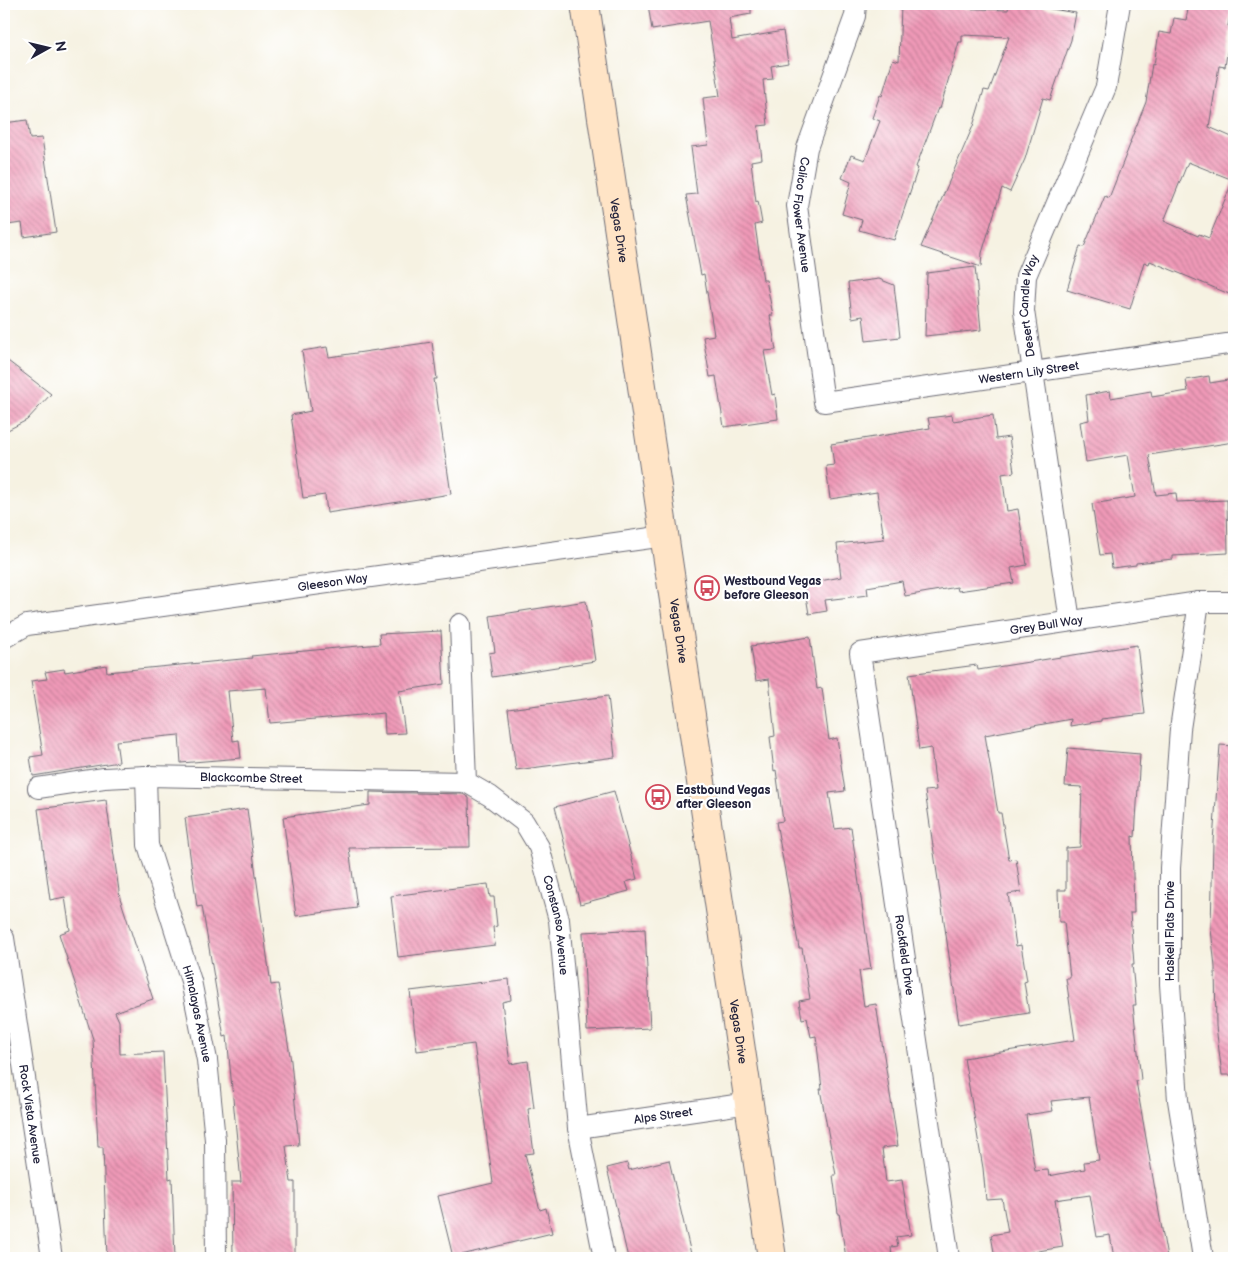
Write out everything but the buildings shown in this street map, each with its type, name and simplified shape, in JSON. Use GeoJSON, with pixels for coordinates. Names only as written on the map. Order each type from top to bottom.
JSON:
{"type":"FeatureCollection","features":[{"type":"Feature","properties":{"kind":"main road","name":"Vegas Drive"},"geometry":{"type":"LineString","coordinates":[[585,4],[772,1258]]}},
{"type":"Feature","properties":{"kind":"street","name":"Calico Flower Avenue"},"geometry":{"type":"LineString","coordinates":[[824,402],[797,206],[807,148],[855,16],[856,4]]}},
{"type":"Feature","properties":{"kind":"street","name":"Desert Candle Way"},"geometry":{"type":"LineString","coordinates":[[1070,621],[1024,311],[1026,276],[1106,87],[1120,4]]}},
{"type":"Feature","properties":{"kind":"street","name":"Western Lily Street"},"geometry":{"type":"LineString","coordinates":[[824,402],[1234,343]]}},
{"type":"Feature","properties":{"kind":"street","name":"Gleeson Way"},"geometry":{"type":"LineString","coordinates":[[4,638],[27,625],[664,536]]}},
{"type":"Feature","properties":{"kind":"street","name":"Grey Bull Way"},"geometry":{"type":"LineString","coordinates":[[860,653],[1199,602],[1234,602]]}},
{"type":"Feature","properties":{"kind":"street","name":"Haskell Flats Drive"},"geometry":{"type":"LineString","coordinates":[[1199,602],[1180,729],[1170,858],[1170,984],[1178,1100],[1203,1258]]}},
{"type":"Feature","properties":{"kind":"street"},"geometry":{"type":"LineString","coordinates":[[460,624],[466,782]]}},
{"type":"Feature","properties":{"kind":"street","name":"Rockfield Drive"},"geometry":{"type":"LineString","coordinates":[[860,653],[950,1258]]}},
{"type":"Feature","properties":{"kind":"street","name":"Blackcombe Street"},"geometry":{"type":"LineString","coordinates":[[38,788],[104,778],[146,776],[466,782]]}},
{"type":"Feature","properties":{"kind":"street","name":"Himalayas Avenue"},"geometry":{"type":"LineString","coordinates":[[146,776],[148,845],[191,981],[207,1060],[215,1140],[216,1258]]}},
{"type":"Feature","properties":{"kind":"street","name":"Constanso Avenue"},"geometry":{"type":"LineString","coordinates":[[466,782],[490,796],[524,822],[539,847],[559,920],[578,1128],[604,1258]]}},
{"type":"Feature","properties":{"kind":"street","name":"Rock Vista Avenue"},"geometry":{"type":"LineString","coordinates":[[4,944],[52,1258]]}},
{"type":"Feature","properties":{"kind":"street","name":"Alps Street"},"geometry":{"type":"LineString","coordinates":[[578,1128],[749,1103]]}},
{"type":"Feature","properties":{"kind":"place","name":"Westbound Vegas before Gleeson"},"geometry":{"type":"Point","coordinates":[707,588]}},
{"type":"Feature","properties":{"kind":"place","name":"Eastbound Vegas after Gleeson"},"geometry":{"type":"Point","coordinates":[658,797]}}]}
